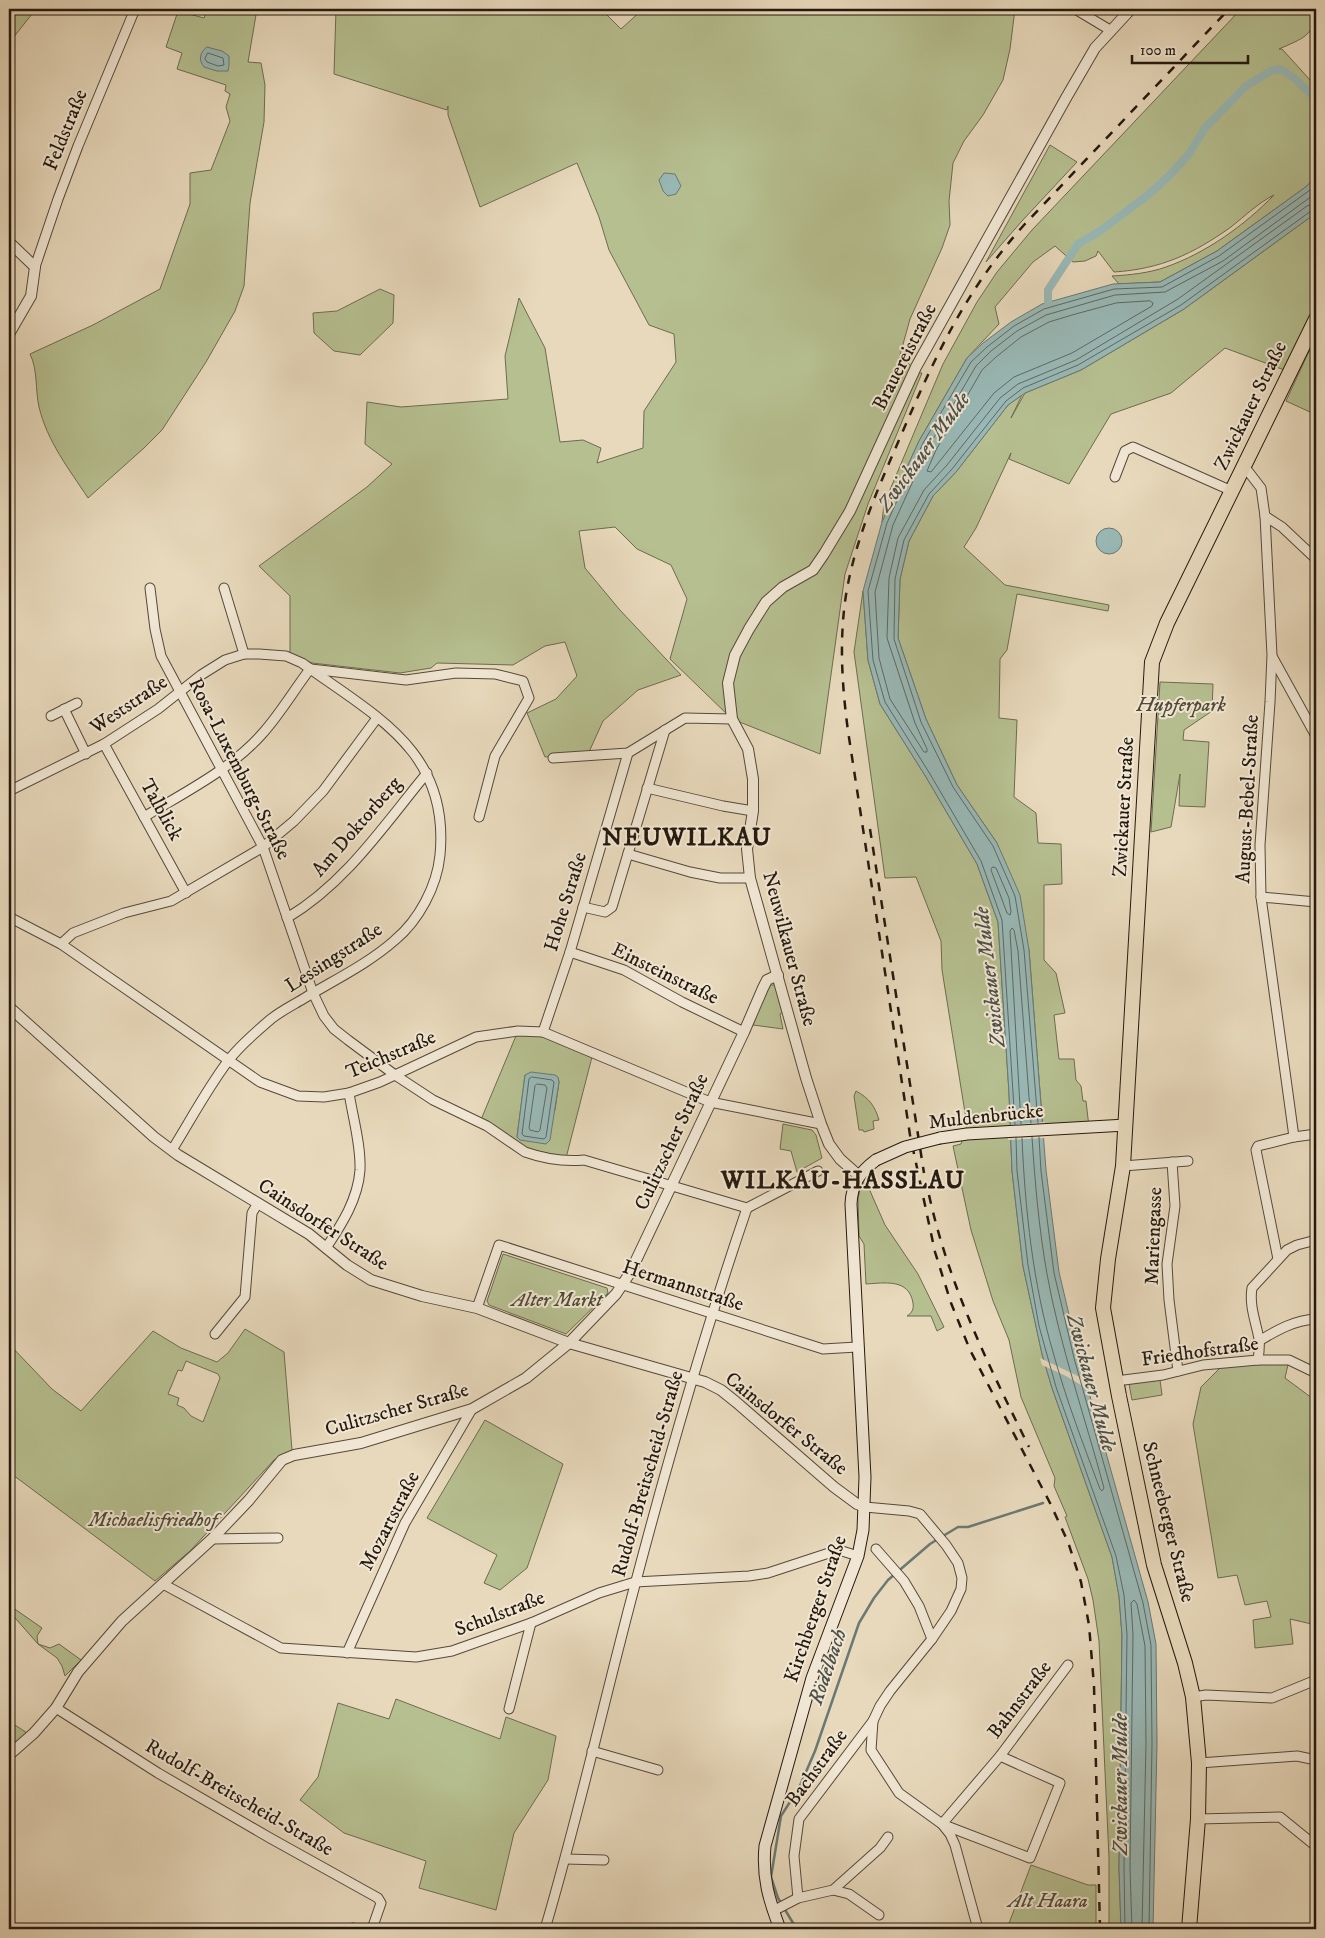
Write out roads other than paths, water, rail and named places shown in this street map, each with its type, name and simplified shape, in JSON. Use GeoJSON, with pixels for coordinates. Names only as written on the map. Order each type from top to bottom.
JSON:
{"type":"FeatureCollection","features":[{"type":"Feature","properties":{"kind":"main road","name":"Zwickauer Straße"},"geometry":{"type":"LineString","coordinates":[[1126,1125],[1152,662],[1160,638],[1316,319]]}},
{"type":"Feature","properties":{"kind":"main road","name":"Muldenbrücke"},"geometry":{"type":"LineString","coordinates":[[858,1175],[876,1160],[905,1147],[940,1138],[967,1134],[1126,1125]]}},
{"type":"Feature","properties":{"kind":"main road","name":"Schneeberger Straße"},"geometry":{"type":"LineString","coordinates":[[1126,1125],[1124,1166],[1103,1308],[1154,1565],[1185,1663],[1193,1697],[1199,1763],[1198,1819],[1189,1929]]}},
{"type":"Feature","properties":{"kind":"main road","name":"Kirchberger Straße"},"geometry":{"type":"LineString","coordinates":[[780,1929],[777,1909],[765,1884],[763,1864],[765,1846],[812,1678],[858,1556],[865,1507],[851,1204],[851,1192],[858,1175]]}},
{"type":"Feature","properties":{"kind":"street","name":"Feldstraße"},"geometry":{"type":"LineString","coordinates":[[35,267],[78,146],[135,9]]}},
{"type":"Feature","properties":{"kind":"street"},"geometry":{"type":"LineString","coordinates":[[1075,9],[1110,30]]}},
{"type":"Feature","properties":{"kind":"street","name":"Brauereistraße"},"geometry":{"type":"LineString","coordinates":[[732,719],[728,684],[735,655],[749,629],[766,602],[783,587],[813,570],[850,511],[916,368],[1088,59],[1110,30],[1131,9]]}},
{"type":"Feature","properties":{"kind":"street"},"geometry":{"type":"LineString","coordinates":[[9,242],[35,267],[31,296],[9,334]]}},
{"type":"Feature","properties":{"kind":"street"},"geometry":{"type":"LineString","coordinates":[[1115,477],[1125,451],[1133,447],[1232,491]]}},
{"type":"Feature","properties":{"kind":"street","name":"August-Bebel-Straße"},"geometry":{"type":"LineString","coordinates":[[1244,466],[1261,488],[1265,516],[1272,655],[1260,845],[1261,897],[1294,1137]]}},
{"type":"Feature","properties":{"kind":"street"},"geometry":{"type":"LineString","coordinates":[[1265,516],[1282,527],[1316,559]]}},
{"type":"Feature","properties":{"kind":"street","name":"Rosa-Luxemburg-Straße"},"geometry":{"type":"LineString","coordinates":[[150,588],[155,629],[161,656],[263,847],[312,993],[324,1016],[334,1029],[395,1075],[433,1100],[487,1126],[525,1152],[560,1161],[584,1160],[747,1208]]}},
{"type":"Feature","properties":{"kind":"street"},"geometry":{"type":"LineString","coordinates":[[224,588],[244,654]]}},
{"type":"Feature","properties":{"kind":"street","name":"Weststraße"},"geometry":{"type":"LineString","coordinates":[[9,791],[104,744],[151,714],[225,660],[244,654],[286,656],[310,669]]}},
{"type":"Feature","properties":{"kind":"street"},"geometry":{"type":"LineString","coordinates":[[1272,655],[1316,736]]}},
{"type":"Feature","properties":{"kind":"street"},"geometry":{"type":"LineString","coordinates":[[144,817],[221,770],[263,733],[310,669],[406,680],[456,674],[495,674],[523,681],[529,698],[495,756],[479,817]]}},
{"type":"Feature","properties":{"kind":"street","name":"Lessingstraße"},"geometry":{"type":"LineString","coordinates":[[172,1150],[229,1060],[273,1017],[369,960],[397,939],[414,920],[431,892],[439,867],[441,820],[438,803],[426,772],[413,752],[399,735],[310,669]]}},
{"type":"Feature","properties":{"kind":"street","name":"Weststraße"},"geometry":{"type":"LineString","coordinates":[[51,716],[76,703]]}},
{"type":"Feature","properties":{"kind":"street","name":"Weststraße"},"geometry":{"type":"LineString","coordinates":[[64,709],[86,754]]}},
{"type":"Feature","properties":{"kind":"street"},"geometry":{"type":"LineString","coordinates":[[62,944],[73,933],[124,913],[171,901],[263,847],[294,821],[323,791],[377,718]]}},
{"type":"Feature","properties":{"kind":"street"},"geometry":{"type":"LineString","coordinates":[[553,758],[628,753],[685,718],[732,719]]}},
{"type":"Feature","properties":{"kind":"street","name":"Neuwilkauer Straße"},"geometry":{"type":"LineString","coordinates":[[732,719],[748,749],[753,779],[753,811],[747,849],[750,878],[806,1078],[821,1124],[829,1144],[840,1159],[858,1175]]}},
{"type":"Feature","properties":{"kind":"street"},"geometry":{"type":"LineString","coordinates":[[583,907],[605,912],[612,907],[665,730]]}},
{"type":"Feature","properties":{"kind":"street","name":"Talblick"},"geometry":{"type":"LineString","coordinates":[[104,744],[186,893]]}},
{"type":"Feature","properties":{"kind":"street","name":"Hohe Straße"},"geometry":{"type":"LineString","coordinates":[[543,1032],[570,952],[628,753]]}},
{"type":"Feature","properties":{"kind":"street","name":"Am Doktorberg"},"geometry":{"type":"LineString","coordinates":[[287,918],[308,905],[343,874],[385,827],[426,772]]}},
{"type":"Feature","properties":{"kind":"street"},"geometry":{"type":"LineString","coordinates":[[647,788],[753,811]]}},
{"type":"Feature","properties":{"kind":"street"},"geometry":{"type":"LineString","coordinates":[[628,854],[690,872],[720,878],[750,878]]}},
{"type":"Feature","properties":{"kind":"street"},"geometry":{"type":"LineString","coordinates":[[1261,897],[1316,902]]}},
{"type":"Feature","properties":{"kind":"street","name":"Teichstraße"},"geometry":{"type":"LineString","coordinates":[[9,918],[62,944],[260,1082],[298,1096],[324,1097],[349,1093],[395,1075],[476,1037],[518,1031],[543,1032],[710,1102],[821,1124]]}},
{"type":"Feature","properties":{"kind":"street","name":"Einsteinstraße"},"geometry":{"type":"LineString","coordinates":[[570,952],[624,970],[682,1002],[744,1032]]}},
{"type":"Feature","properties":{"kind":"street","name":"Culitzscher Straße"},"geometry":{"type":"LineString","coordinates":[[9,1755],[34,1733],[56,1708],[78,1672],[101,1645],[138,1606],[212,1539],[249,1500],[282,1460],[361,1443],[472,1409],[526,1378],[569,1343],[623,1285],[768,980],[778,975]]}},
{"type":"Feature","properties":{"kind":"street","name":"Cainsdorfer Straße"},"geometry":{"type":"LineString","coordinates":[[9,1008],[144,1128],[172,1150],[308,1234],[347,1265],[371,1280],[422,1296],[477,1308],[569,1343],[706,1382],[721,1390],[834,1487],[857,1504],[865,1507]]}},
{"type":"Feature","properties":{"kind":"street"},"geometry":{"type":"LineString","coordinates":[[326,1248],[348,1213],[356,1192],[360,1170],[349,1093]]}},
{"type":"Feature","properties":{"kind":"street"},"geometry":{"type":"LineString","coordinates":[[1278,1259],[1256,1150],[1258,1146],[1294,1137],[1316,1134]]}},
{"type":"Feature","properties":{"kind":"street"},"geometry":{"type":"LineString","coordinates":[[1124,1166],[1188,1161]]}},
{"type":"Feature","properties":{"kind":"street","name":"Mariengasse"},"geometry":{"type":"LineString","coordinates":[[1172,1162],[1175,1206],[1167,1264],[1178,1371]]}},
{"type":"Feature","properties":{"kind":"street"},"geometry":{"type":"LineString","coordinates":[[747,1208],[818,1171]]}},
{"type":"Feature","properties":{"kind":"street"},"geometry":{"type":"LineString","coordinates":[[215,1334],[245,1297],[252,1213],[258,1203]]}},
{"type":"Feature","properties":{"kind":"street","name":"Rudolf-Breitscheid-Straße"},"geometry":{"type":"LineString","coordinates":[[545,1929],[565,1859],[635,1582],[692,1377],[711,1313],[747,1208]]}},
{"type":"Feature","properties":{"kind":"street"},"geometry":{"type":"LineString","coordinates":[[1258,1360],[1259,1341],[1254,1322],[1252,1288],[1287,1250],[1316,1240]]}},
{"type":"Feature","properties":{"kind":"street","name":"Hermannstraße"},"geometry":{"type":"LineString","coordinates":[[477,1308],[499,1245],[823,1349],[857,1347]]}},
{"type":"Feature","properties":{"kind":"street"},"geometry":{"type":"LineString","coordinates":[[1259,1341],[1278,1329],[1316,1319]]}},
{"type":"Feature","properties":{"kind":"street","name":"Friedhofstraße"},"geometry":{"type":"LineString","coordinates":[[1116,1381],[1204,1365],[1258,1360],[1290,1360],[1316,1374]]}},
{"type":"Feature","properties":{"kind":"street","name":"Mozartstraße"},"geometry":{"type":"LineString","coordinates":[[348,1653],[404,1522],[472,1409]]}},
{"type":"Feature","properties":{"kind":"street"},"geometry":{"type":"LineString","coordinates":[[865,1507],[920,1514],[946,1544],[958,1563],[962,1578],[957,1602],[932,1639],[880,1706],[873,1721],[871,1750],[899,1793],[942,1824],[1030,1858],[1060,1783],[1000,1756]]}},
{"type":"Feature","properties":{"kind":"street"},"geometry":{"type":"LineString","coordinates":[[212,1539],[278,1538]]}},
{"type":"Feature","properties":{"kind":"street"},"geometry":{"type":"LineString","coordinates":[[876,1549],[902,1579],[919,1606],[932,1639]]}},
{"type":"Feature","properties":{"kind":"street","name":"Schulstraße"},"geometry":{"type":"LineString","coordinates":[[163,1584],[281,1648],[416,1657],[452,1651],[531,1623],[598,1593],[635,1582],[749,1576],[768,1573],[832,1552],[842,1551],[858,1556]]}},
{"type":"Feature","properties":{"kind":"street"},"geometry":{"type":"LineString","coordinates":[[509,1708],[531,1623]]}},
{"type":"Feature","properties":{"kind":"street","name":"Bahnstraße"},"geometry":{"type":"LineString","coordinates":[[942,1824],[1000,1756],[1068,1666]]}},
{"type":"Feature","properties":{"kind":"street"},"geometry":{"type":"LineString","coordinates":[[1193,1697],[1206,1694],[1272,1698],[1316,1680]]}},
{"type":"Feature","properties":{"kind":"street","name":"Rudolf-Breitscheid-Straße"},"geometry":{"type":"LineString","coordinates":[[56,1708],[166,1778],[378,1898],[381,1903],[372,1929]]}},
{"type":"Feature","properties":{"kind":"street","name":"Bachstraße"},"geometry":{"type":"LineString","coordinates":[[795,1900],[794,1856],[799,1819],[873,1721]]}},
{"type":"Feature","properties":{"kind":"street"},"geometry":{"type":"LineString","coordinates":[[592,1751],[658,1770]]}},
{"type":"Feature","properties":{"kind":"street"},"geometry":{"type":"LineString","coordinates":[[1199,1763],[1297,1756],[1316,1760]]}},
{"type":"Feature","properties":{"kind":"street"},"geometry":{"type":"LineString","coordinates":[[1198,1819],[1280,1817],[1312,1843],[1316,1844]]}},
{"type":"Feature","properties":{"kind":"street"},"geometry":{"type":"LineString","coordinates":[[942,1824],[950,1834],[955,1845],[978,1929]]}},
{"type":"Feature","properties":{"kind":"street"},"geometry":{"type":"LineString","coordinates":[[777,1909],[795,1900],[833,1890],[880,1848],[888,1837]]}},
{"type":"Feature","properties":{"kind":"street"},"geometry":{"type":"LineString","coordinates":[[565,1859],[604,1860]]}},
{"type":"Feature","properties":{"kind":"street"},"geometry":{"type":"LineString","coordinates":[[833,1890],[850,1894],[879,1916]]}},
{"type":"Feature","properties":{"kind":"water"},"geometry":{"type":"Polygon","coordinates":[[[207,47],[222,51],[229,56],[228,71],[217,71],[204,67],[201,62],[201,56],[207,47]]]}},
{"type":"Feature","properties":{"kind":"water"},"geometry":{"type":"Polygon","coordinates":[[[664,173],[675,174],[681,186],[676,194],[668,196],[663,191],[659,180],[664,173]]]}},
{"type":"Feature","properties":{"kind":"water","name":"Zwickauer Mulde"},"geometry":{"type":"Polygon","coordinates":[[[1316,176],[1316,213],[1184,309],[1081,370],[1025,393],[1008,405],[956,472],[933,496],[909,541],[900,579],[898,638],[926,719],[957,785],[997,843],[1020,895],[1029,950],[1046,1170],[1059,1272],[1079,1357],[1148,1602],[1156,1644],[1157,1743],[1153,1929],[1121,1929],[1119,1868],[1122,1635],[1119,1596],[1112,1557],[1052,1388],[1042,1354],[1023,1266],[1012,1171],[998,922],[977,864],[880,704],[868,660],[863,591],[882,522],[919,441],[967,358],[983,343],[1011,322],[1042,304],[1113,284],[1160,282],[1217,251],[1307,186],[1316,176]]]}},
{"type":"Feature","properties":{"kind":"water"},"geometry":{"type":"Polygon","coordinates":[[[1109,528],[1118,532],[1122,541],[1118,550],[1109,554],[1100,550],[1096,541],[1100,532],[1109,528]]]}},
{"type":"Feature","properties":{"kind":"water"},"geometry":{"type":"Polygon","coordinates":[[[531,1072],[558,1077],[559,1082],[550,1140],[546,1144],[520,1140],[517,1137],[525,1075],[531,1072]]]}},
{"type":"Feature","properties":{"kind":"waterway"},"geometry":{"type":"LineString","coordinates":[[1048,302],[1048,290],[1078,244],[1100,231],[1148,195],[1169,176],[1189,154],[1205,128],[1246,86],[1271,71],[1280,69],[1294,78],[1316,99]]}},
{"type":"Feature","properties":{"kind":"waterway","name":"Rödelbach"},"geometry":{"type":"LineString","coordinates":[[943,1536],[958,1527],[968,1527],[1043,1503]]}},
{"type":"Feature","properties":{"kind":"waterway","name":"Rödelbach"},"geometry":{"type":"LineString","coordinates":[[800,1929],[793,1923],[778,1898],[771,1877],[781,1816],[799,1788],[815,1751],[859,1623],[874,1598],[888,1580],[938,1539]]}},
{"type":"Feature","properties":{"kind":"railway"},"geometry":{"type":"LineString","coordinates":[[1100,1929],[1094,1686],[1089,1625],[1081,1582],[1068,1542],[1050,1503],[970,1350],[951,1303],[935,1252],[910,1135],[848,731],[843,680],[844,612],[855,555],[875,497],[938,354],[967,301],[984,275],[1024,225],[1229,9]]}},
{"type":"Feature","properties":{"kind":"railway"},"geometry":{"type":"LineString","coordinates":[[870,829],[924,1173]]}},
{"type":"Feature","properties":{"kind":"railway"},"geometry":{"type":"LineString","coordinates":[[929,1195],[947,1261],[971,1324],[1029,1447]]}},
{"type":"Feature","properties":{"kind":"district","name":"NEUWILKAU"},"geometry":{"type":"Point","coordinates":[687,837]}},
{"type":"Feature","properties":{"kind":"district","name":"WILKAU-HASSLAU"},"geometry":{"type":"Point","coordinates":[843,1180]}},
{"type":"Feature","properties":{"kind":"park label","name":"Hupferpark"},"geometry":{"type":"Point","coordinates":[1181,705]}},
{"type":"Feature","properties":{"kind":"park label","name":"Alter Markt"},"geometry":{"type":"Point","coordinates":[557,1300]}},
{"type":"Feature","properties":{"kind":"park label","name":"Michaelisfriedhof"},"geometry":{"type":"Point","coordinates":[153,1520]}},
{"type":"Feature","properties":{"kind":"park label","name":"Alt Haara"},"geometry":{"type":"Point","coordinates":[1048,1901]}}]}
